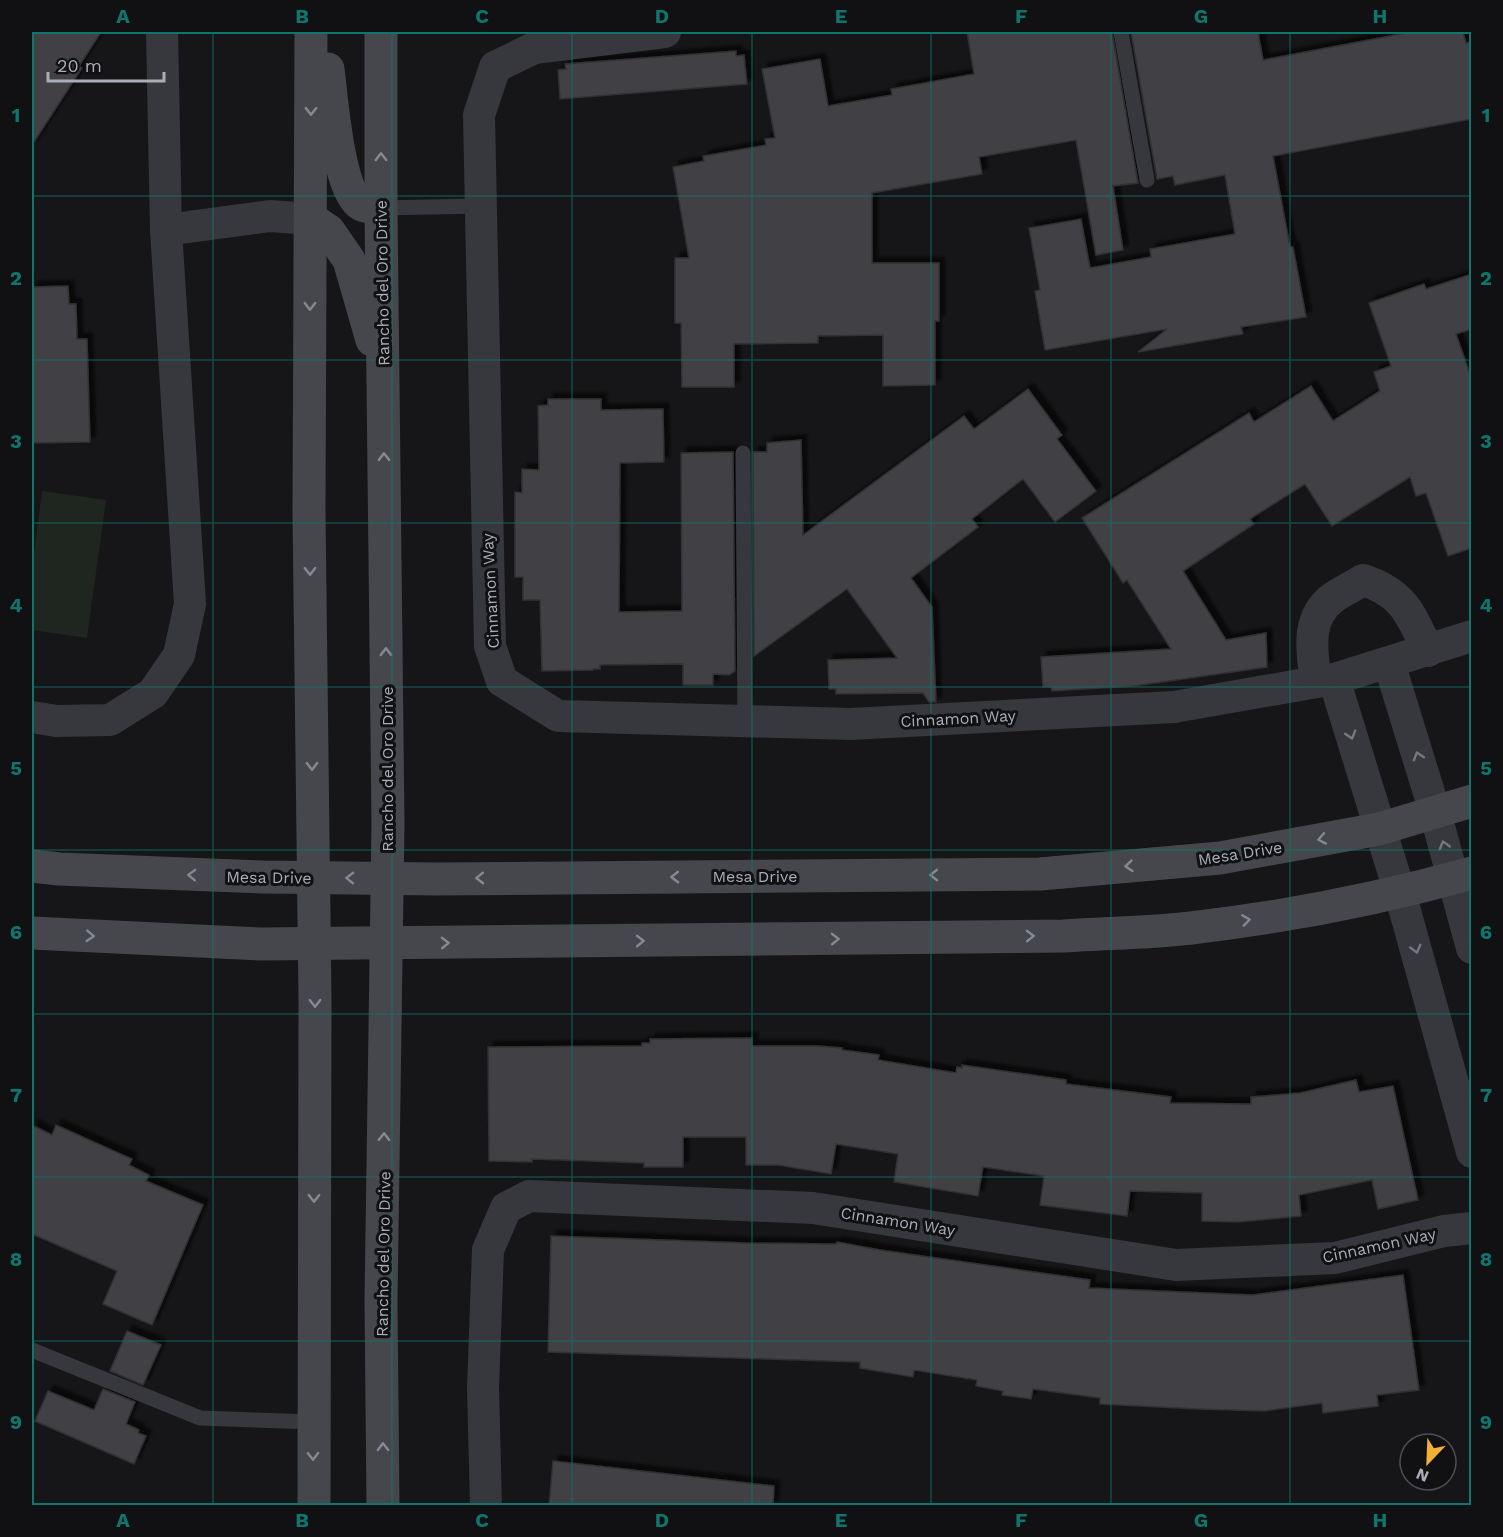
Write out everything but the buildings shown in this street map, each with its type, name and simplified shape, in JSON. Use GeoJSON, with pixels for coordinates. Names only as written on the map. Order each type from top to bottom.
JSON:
{"type":"FeatureCollection","features":[{"type":"Feature","properties":{"kind":"main road"},"geometry":{"type":"LineString","coordinates":[[311,32],[309,512],[314,944],[314,1506]]}},
{"type":"Feature","properties":{"kind":"main road"},"geometry":{"type":"LineString","coordinates":[[323,32],[341,163],[348,187],[359,203],[368,207],[381,208]]}},
{"type":"Feature","properties":{"kind":"main road","name":"Rancho del Oro Drive"},"geometry":{"type":"LineString","coordinates":[[381,32],[388,811],[381,1301],[383,1506]]}},
{"type":"Feature","properties":{"kind":"main road"},"geometry":{"type":"LineString","coordinates":[[311,219],[328,231],[349,260],[384,382]]}},
{"type":"Feature","properties":{"kind":"main road","name":"Mesa Drive"},"geometry":{"type":"LineString","coordinates":[[32,866],[263,878],[1040,874],[1220,858],[1379,829],[1472,801]]}},
{"type":"Feature","properties":{"kind":"main road"},"geometry":{"type":"LineString","coordinates":[[32,933],[260,944],[1063,936],[1188,928],[1322,909],[1400,893],[1462,875]]}},
{"type":"Feature","properties":{"kind":"street"},"geometry":{"type":"LineString","coordinates":[[32,717],[56,721],[110,720],[153,693],[179,656],[190,604],[166,230],[162,32]]}},
{"type":"Feature","properties":{"kind":"street","name":"Cinnamon Way"},"geometry":{"type":"LineString","coordinates":[[665,32],[534,48],[495,67],[479,116],[490,646],[502,681],[558,716],[851,723],[1174,707],[1325,681],[1472,636]]}},
{"type":"Feature","properties":{"kind":"street"},"geometry":{"type":"LineString","coordinates":[[166,230],[270,216],[311,219]]}},
{"type":"Feature","properties":{"kind":"street"},"geometry":{"type":"LineString","coordinates":[[1428,651],[1410,611],[1383,587],[1363,580],[1331,599],[1317,617],[1311,640],[1400,893],[1472,1152]]}},
{"type":"Feature","properties":{"kind":"street"},"geometry":{"type":"LineString","coordinates":[[1389,663],[1435,812],[1462,875],[1472,948]]}},
{"type":"Feature","properties":{"kind":"street","name":"Cinnamon Way"},"geometry":{"type":"LineString","coordinates":[[486,1506],[483,1388],[488,1250],[506,1208],[529,1196],[813,1208],[1176,1264],[1335,1258],[1444,1231],[1472,1228]]}},
{"type":"Feature","properties":{"kind":"lane"},"geometry":{"type":"LineString","coordinates":[[1121,32],[1147,180]]}},
{"type":"Feature","properties":{"kind":"lane"},"geometry":{"type":"LineString","coordinates":[[381,208],[480,206]]}},
{"type":"Feature","properties":{"kind":"lane"},"geometry":{"type":"LineString","coordinates":[[743,453],[745,721]]}},
{"type":"Feature","properties":{"kind":"lane"},"geometry":{"type":"LineString","coordinates":[[32,1350],[200,1418],[313,1422]]}},
{"type":"Feature","properties":{"kind":"shaded area"},"geometry":{"type":"Polygon","coordinates":[[[42,491],[106,500],[87,638],[32,630],[32,569],[42,491]]]}}]}
